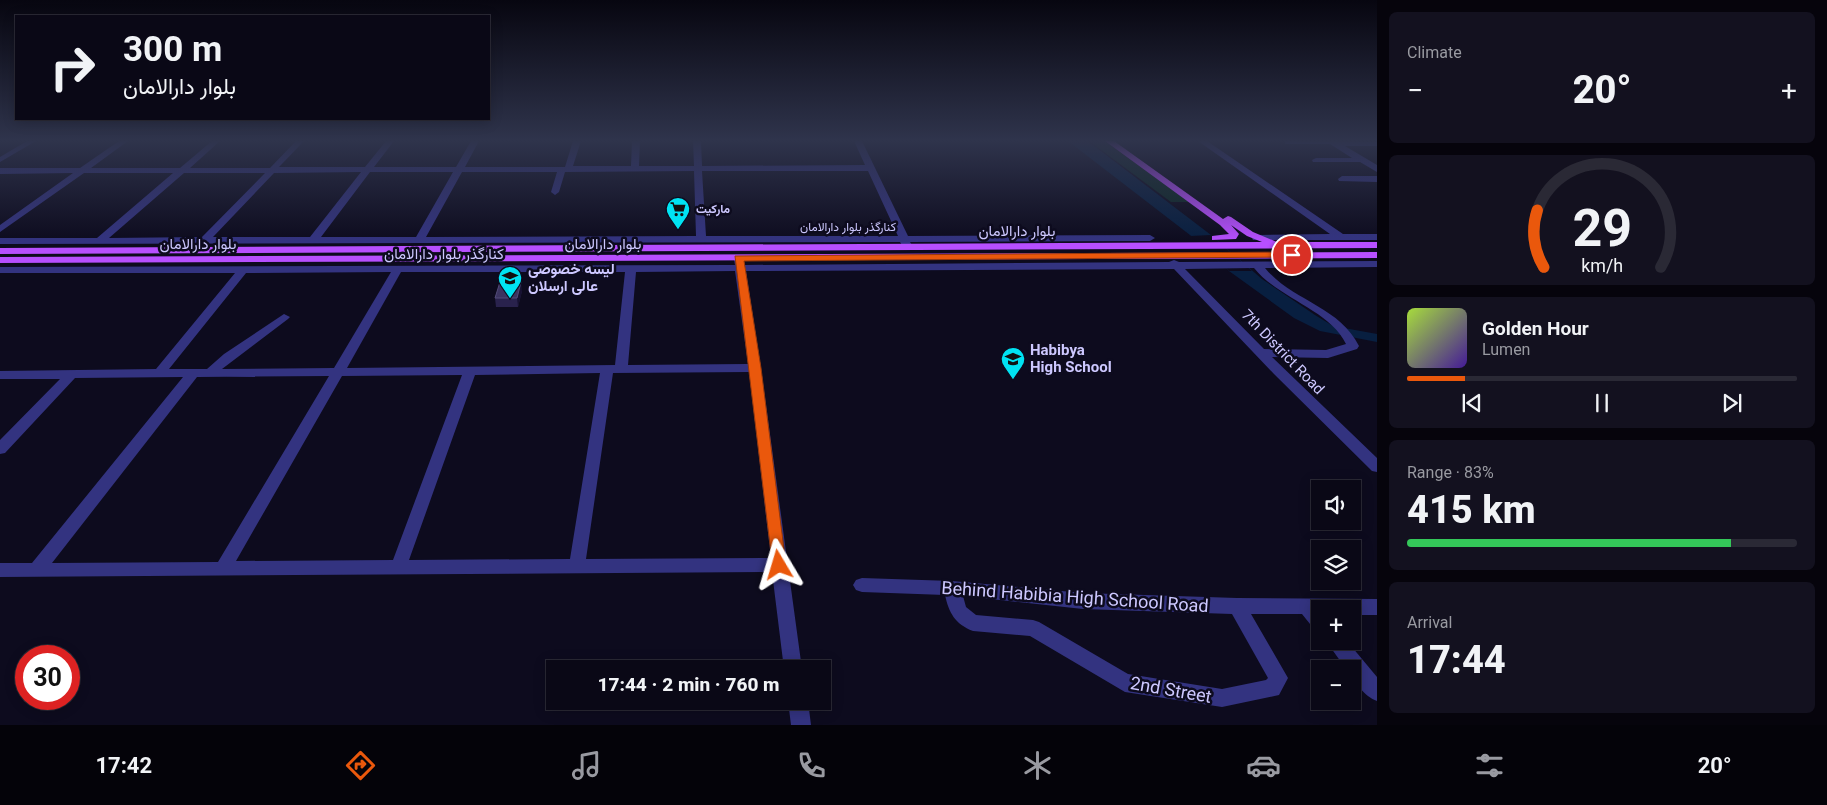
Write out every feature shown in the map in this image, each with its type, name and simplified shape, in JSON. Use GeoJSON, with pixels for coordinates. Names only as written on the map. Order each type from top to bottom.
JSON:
{"type":"FeatureCollection","features":[{"type":"Feature","properties":{"kind":"main road"},"geometry":{"type":"LineString","coordinates":[[1155,175],[1223,223],[1234,234],[1232,237],[1221,242]]}},
{"type":"Feature","properties":{"kind":"main road"},"geometry":{"type":"LineString","coordinates":[[1164,175],[1239,227],[1255,242]]}},
{"type":"Feature","properties":{"kind":"main road","name":"کنارگذر بلوار دارالامان"},"geometry":{"type":"LineString","coordinates":[[1154,242],[1186,238],[1221,242]]}},
{"type":"Feature","properties":{"kind":"main road","name":"بلوار دارالامان"},"geometry":{"type":"LineString","coordinates":[[0,251],[781,243],[1087,246],[1154,242],[1195,246],[1221,242]]}},
{"type":"Feature","properties":{"kind":"main road"},"geometry":{"type":"LineString","coordinates":[[1221,242],[1255,242],[1312,250],[1377,245]]}},
{"type":"Feature","properties":{"kind":"main road"},"geometry":{"type":"LineString","coordinates":[[1087,246],[1096,257]]}},
{"type":"Feature","properties":{"kind":"main road"},"geometry":{"type":"LineString","coordinates":[[1312,250],[1325,255],[1377,255]]}},
{"type":"Feature","properties":{"kind":"main road","name":"بلوار دارالامان"},"geometry":{"type":"LineString","coordinates":[[0,260],[739,263],[1096,257],[1173,261],[1207,256],[1237,256],[1312,250]]}},
{"type":"Feature","properties":{"kind":"street"},"geometry":{"type":"LineString","coordinates":[[0,229],[75,175]]}},
{"type":"Feature","properties":{"kind":"street"},"geometry":{"type":"LineString","coordinates":[[98,242],[178,175]]}},
{"type":"Feature","properties":{"kind":"street"},"geometry":{"type":"LineString","coordinates":[[205,240],[268,175]]}},
{"type":"Feature","properties":{"kind":"street"},"geometry":{"type":"LineString","coordinates":[[314,239],[363,175]]}},
{"type":"Feature","properties":{"kind":"street"},"geometry":{"type":"LineString","coordinates":[[418,240],[457,175]]}},
{"type":"Feature","properties":{"kind":"street"},"geometry":{"type":"LineString","coordinates":[[555,192],[562,175]]}},
{"type":"Feature","properties":{"kind":"street"},"geometry":{"type":"LineString","coordinates":[[698,175],[701,240]]}},
{"type":"Feature","properties":{"kind":"street"},"geometry":{"type":"LineString","coordinates":[[873,175],[906,243]]}},
{"type":"Feature","properties":{"kind":"street"},"geometry":{"type":"LineString","coordinates":[[1251,175],[1340,237]]}},
{"type":"Feature","properties":{"kind":"street"},"geometry":{"type":"LineString","coordinates":[[1342,179],[1377,179]]}},
{"type":"Feature","properties":{"kind":"street"},"geometry":{"type":"LineString","coordinates":[[1255,242],[1340,237],[1377,237]]}},
{"type":"Feature","properties":{"kind":"street","name":"کنارگذر بلوار دارالامان"},"geometry":{"type":"LineString","coordinates":[[0,241],[98,242],[314,239],[701,240],[781,243]]}},
{"type":"Feature","properties":{"kind":"street","name":"کنارگذر بلوار دارالامان"},"geometry":{"type":"LineString","coordinates":[[906,243],[1154,242]]}},
{"type":"Feature","properties":{"kind":"street","name":"کنارگذر بلوار دارالامان"},"geometry":{"type":"LineString","coordinates":[[0,270],[630,269],[739,263],[1173,261],[1218,266],[1251,266]]}},
{"type":"Feature","properties":{"kind":"street","name":"7th District Road"},"geometry":{"type":"LineString","coordinates":[[1173,261],[1261,353],[1377,467]]}},
{"type":"Feature","properties":{"kind":"street"},"geometry":{"type":"LineString","coordinates":[[739,263],[755,368],[792,660]]}},
{"type":"Feature","properties":{"kind":"street"},"geometry":{"type":"LineString","coordinates":[[1251,266],[1377,264]]}},
{"type":"Feature","properties":{"kind":"street"},"geometry":{"type":"LineString","coordinates":[[1251,266],[1282,290],[1346,332],[1353,346],[1352,348],[1338,349],[1328,354],[1261,353]]}},
{"type":"Feature","properties":{"kind":"street"},"geometry":{"type":"LineString","coordinates":[[222,570],[398,268]]}},
{"type":"Feature","properties":{"kind":"street"},"geometry":{"type":"LineString","coordinates":[[577,566],[614,370],[630,269]]}},
{"type":"Feature","properties":{"kind":"street"},"geometry":{"type":"LineString","coordinates":[[161,371],[244,270]]}},
{"type":"Feature","properties":{"kind":"street"},"geometry":{"type":"LineString","coordinates":[[211,372],[228,356],[284,317]]}},
{"type":"Feature","properties":{"kind":"street"},"geometry":{"type":"LineString","coordinates":[[0,374],[161,371],[338,372],[755,368]]}},
{"type":"Feature","properties":{"kind":"street"},"geometry":{"type":"LineString","coordinates":[[399,566],[470,370]]}},
{"type":"Feature","properties":{"kind":"street"},"geometry":{"type":"LineString","coordinates":[[37,569],[194,372]]}},
{"type":"Feature","properties":{"kind":"street"},"geometry":{"type":"LineString","coordinates":[[1,446],[73,373]]}},
{"type":"Feature","properties":{"kind":"street"},"geometry":{"type":"LineString","coordinates":[[0,570],[779,565]]}},
{"type":"Feature","properties":{"kind":"street","name":"Behind Habibia High School Road"},"geometry":{"type":"LineString","coordinates":[[862,585],[952,588],[1083,601],[1237,606],[1377,607]]}},
{"type":"Feature","properties":{"kind":"street","name":"2nd Street"},"geometry":{"type":"LineString","coordinates":[[952,588],[958,612],[973,623],[1033,628],[1125,683],[1222,698],[1272,688],[1278,678],[1237,606]]}},
{"type":"Feature","properties":{"kind":"street"},"geometry":{"type":"LineString","coordinates":[[1305,605],[1311,612]]}},
{"type":"Feature","properties":{"kind":"street"},"geometry":{"type":"LineString","coordinates":[[1342,650],[1377,692]]}},
{"type":"Feature","properties":{"kind":"street"},"geometry":{"type":"LineString","coordinates":[[800,710],[802,725]]}},
{"type":"Feature","properties":{"kind":"green space"},"geometry":{"type":"Polygon","coordinates":[[[1134,175],[1152,175],[1190,202],[1171,202],[1134,175]]]}},
{"type":"Feature","properties":{"kind":"water"},"geometry":{"type":"Polygon","coordinates":[[[1112,175],[1132,175],[1211,235],[1262,279],[1333,326],[1377,334],[1377,342],[1320,331],[1294,318],[1229,271],[1190,235],[1112,175]]]}},
{"type":"Feature","properties":{"kind":"pier"},"geometry":{"type":"Polygon","coordinates":[[[1211,235],[1252,271],[1229,271],[1190,236],[1211,235]]]}},
{"type":"Feature","properties":{"kind":"building"},"geometry":{"type":"Polygon","coordinates":[[[500,282],[521,282],[517,298],[495,298],[500,282]]]}},
{"type":"Feature","properties":{"kind":"place","name":"مارکیت"},"geometry":{"type":"Point","coordinates":[678,230]}},
{"type":"Feature","properties":{"kind":"place","name":"لیسه خصوصی عالی ارسلان"},"geometry":{"type":"Point","coordinates":[510,299]}},
{"type":"Feature","properties":{"kind":"place","name":"Habibya High School"},"geometry":{"type":"Point","coordinates":[1013,380]}},
{"type":"Feature","properties":{"kind":"route"},"geometry":{"type":"LineString","coordinates":[[779,565],[755,368],[738,258],[1292,255]]}}]}
